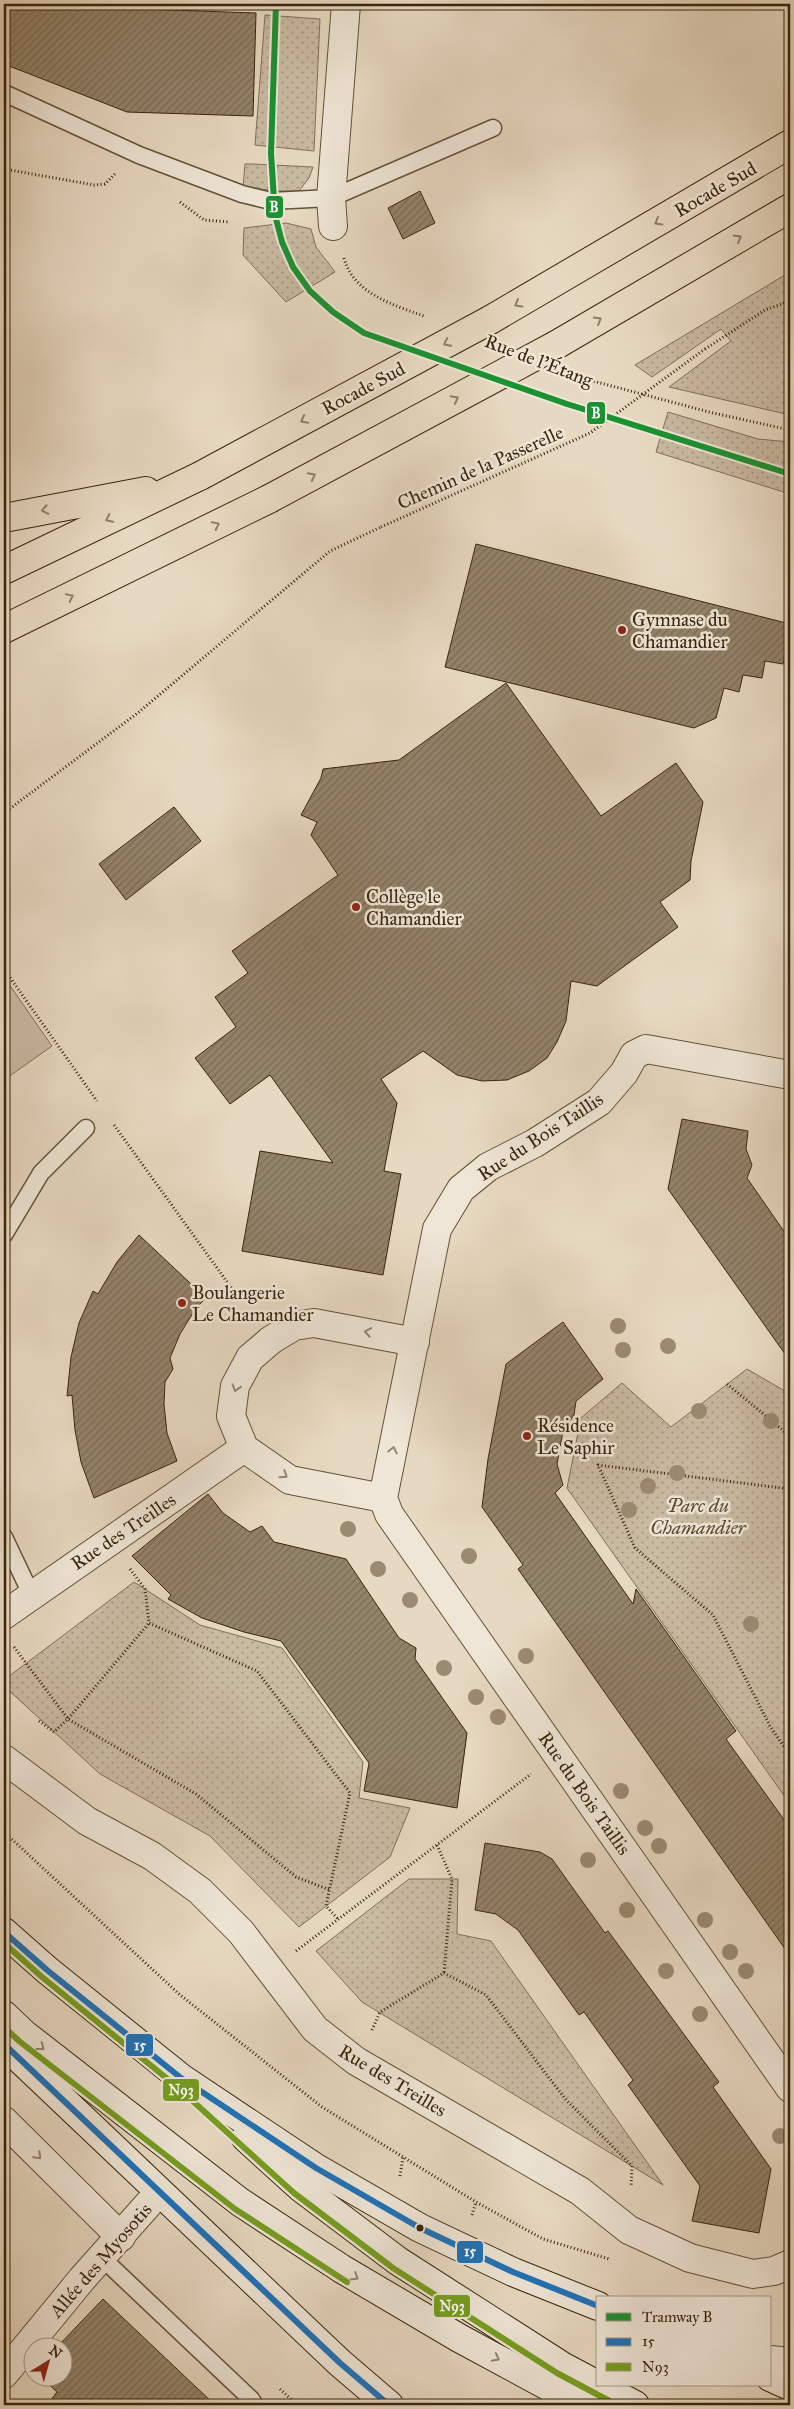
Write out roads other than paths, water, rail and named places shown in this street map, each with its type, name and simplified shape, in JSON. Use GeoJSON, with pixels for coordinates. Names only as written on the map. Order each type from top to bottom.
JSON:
{"type":"FeatureCollection","features":[{"type":"Feature","properties":{"kind":"highway","name":"Rocade Sud"},"geometry":{"type":"LineString","coordinates":[[4,570],[190,481],[490,320],[790,144]]}},
{"type":"Feature","properties":{"kind":"highway"},"geometry":{"type":"LineString","coordinates":[[11,627],[269,499],[556,345],[790,208]]}},
{"type":"Feature","properties":{"kind":"highway"},"geometry":{"type":"LineString","coordinates":[[4,518],[190,481]]}},
{"type":"Feature","properties":{"kind":"street"},"geometry":{"type":"LineString","coordinates":[[333,226],[331,198],[346,4]]}},
{"type":"Feature","properties":{"kind":"street","name":"Rue du Bois Taillis"},"geometry":{"type":"LineString","coordinates":[[790,1075],[646,1049],[634,1055],[624,1073],[599,1102],[535,1142],[488,1167],[461,1189],[437,1229],[383,1498],[388,1514],[558,1754],[790,2088]]}},
{"type":"Feature","properties":{"kind":"street"},"geometry":{"type":"LineString","coordinates":[[383,1498],[290,1480],[244,1448],[231,1416],[235,1386],[250,1358],[271,1340],[294,1326],[314,1323],[415,1342]]}},
{"type":"Feature","properties":{"kind":"street","name":"Rue des Treilles"},"geometry":{"type":"LineString","coordinates":[[6,1627],[31,1594],[244,1448]]}},
{"type":"Feature","properties":{"kind":"street","name":"Rue des Treilles"},"geometry":{"type":"LineString","coordinates":[[4,1758],[87,1821],[152,1856],[200,1891],[241,1932],[315,2029],[356,2061],[580,2191],[629,2230],[690,2258],[753,2274],[774,2271],[790,2264]]}},
{"type":"Feature","properties":{"kind":"street"},"geometry":{"type":"LineString","coordinates":[[4,1932],[181,2078],[300,2187],[398,2261],[562,2366],[596,2384]]}},
{"type":"Feature","properties":{"kind":"street"},"geometry":{"type":"LineString","coordinates":[[4,2015],[24,2034],[240,2202],[342,2269],[459,2338],[583,2405]]}},
{"type":"Feature","properties":{"kind":"street"},"geometry":{"type":"LineString","coordinates":[[4,2044],[340,2363],[389,2405]]}},
{"type":"Feature","properties":{"kind":"street"},"geometry":{"type":"LineString","coordinates":[[181,2078],[316,2168],[420,2228],[513,2272],[596,2305]]}},
{"type":"Feature","properties":{"kind":"street"},"geometry":{"type":"LineString","coordinates":[[4,2121],[121,2237]]}},
{"type":"Feature","properties":{"kind":"street","name":"Allée des Myosotis"},"geometry":{"type":"LineString","coordinates":[[4,2374],[159,2192]]}},
{"type":"Feature","properties":{"kind":"street"},"geometry":{"type":"LineString","coordinates":[[772,2360],[790,2362]]}},
{"type":"Feature","properties":{"kind":"street"},"geometry":{"type":"LineString","coordinates":[[772,2378],[790,2386]]}},
{"type":"Feature","properties":{"kind":"street"},"geometry":{"type":"LineString","coordinates":[[599,2386],[635,2405]]}},
{"type":"Feature","properties":{"kind":"lane"},"geometry":{"type":"LineString","coordinates":[[4,93],[131,163],[242,194],[271,200],[331,198],[493,128]]}},
{"type":"Feature","properties":{"kind":"lane"},"geometry":{"type":"LineString","coordinates":[[4,1235],[41,1173],[86,1128]]}},
{"type":"Feature","properties":{"kind":"lane"},"geometry":{"type":"LineString","coordinates":[[4,1537],[31,1594]]}},
{"type":"Feature","properties":{"kind":"lane"},"geometry":{"type":"LineString","coordinates":[[102,2257],[251,2398],[255,2405]]}},
{"type":"Feature","properties":{"kind":"tram line","name":"B"},"geometry":{"type":"LineString","coordinates":[[276,4],[271,153],[275,215],[282,242],[293,267],[310,291],[333,312],[364,333],[567,404],[790,474]]}},
{"type":"Feature","properties":{"kind":"place","name":"Gymnase du Chamandier"},"geometry":{"type":"Point","coordinates":[622,630]}},
{"type":"Feature","properties":{"kind":"place","name":"Collège le Chamandier"},"geometry":{"type":"Point","coordinates":[356,907]}},
{"type":"Feature","properties":{"kind":"place","name":"Boulangerie Le Chamandier"},"geometry":{"type":"Point","coordinates":[182,1303]}},
{"type":"Feature","properties":{"kind":"place","name":"Résidence Le Saphir"},"geometry":{"type":"Point","coordinates":[527,1436]}},
{"type":"Feature","properties":{"kind":"park label","name":"Parc du Chamandier"},"geometry":{"type":"Point","coordinates":[698,1516]}}]}
